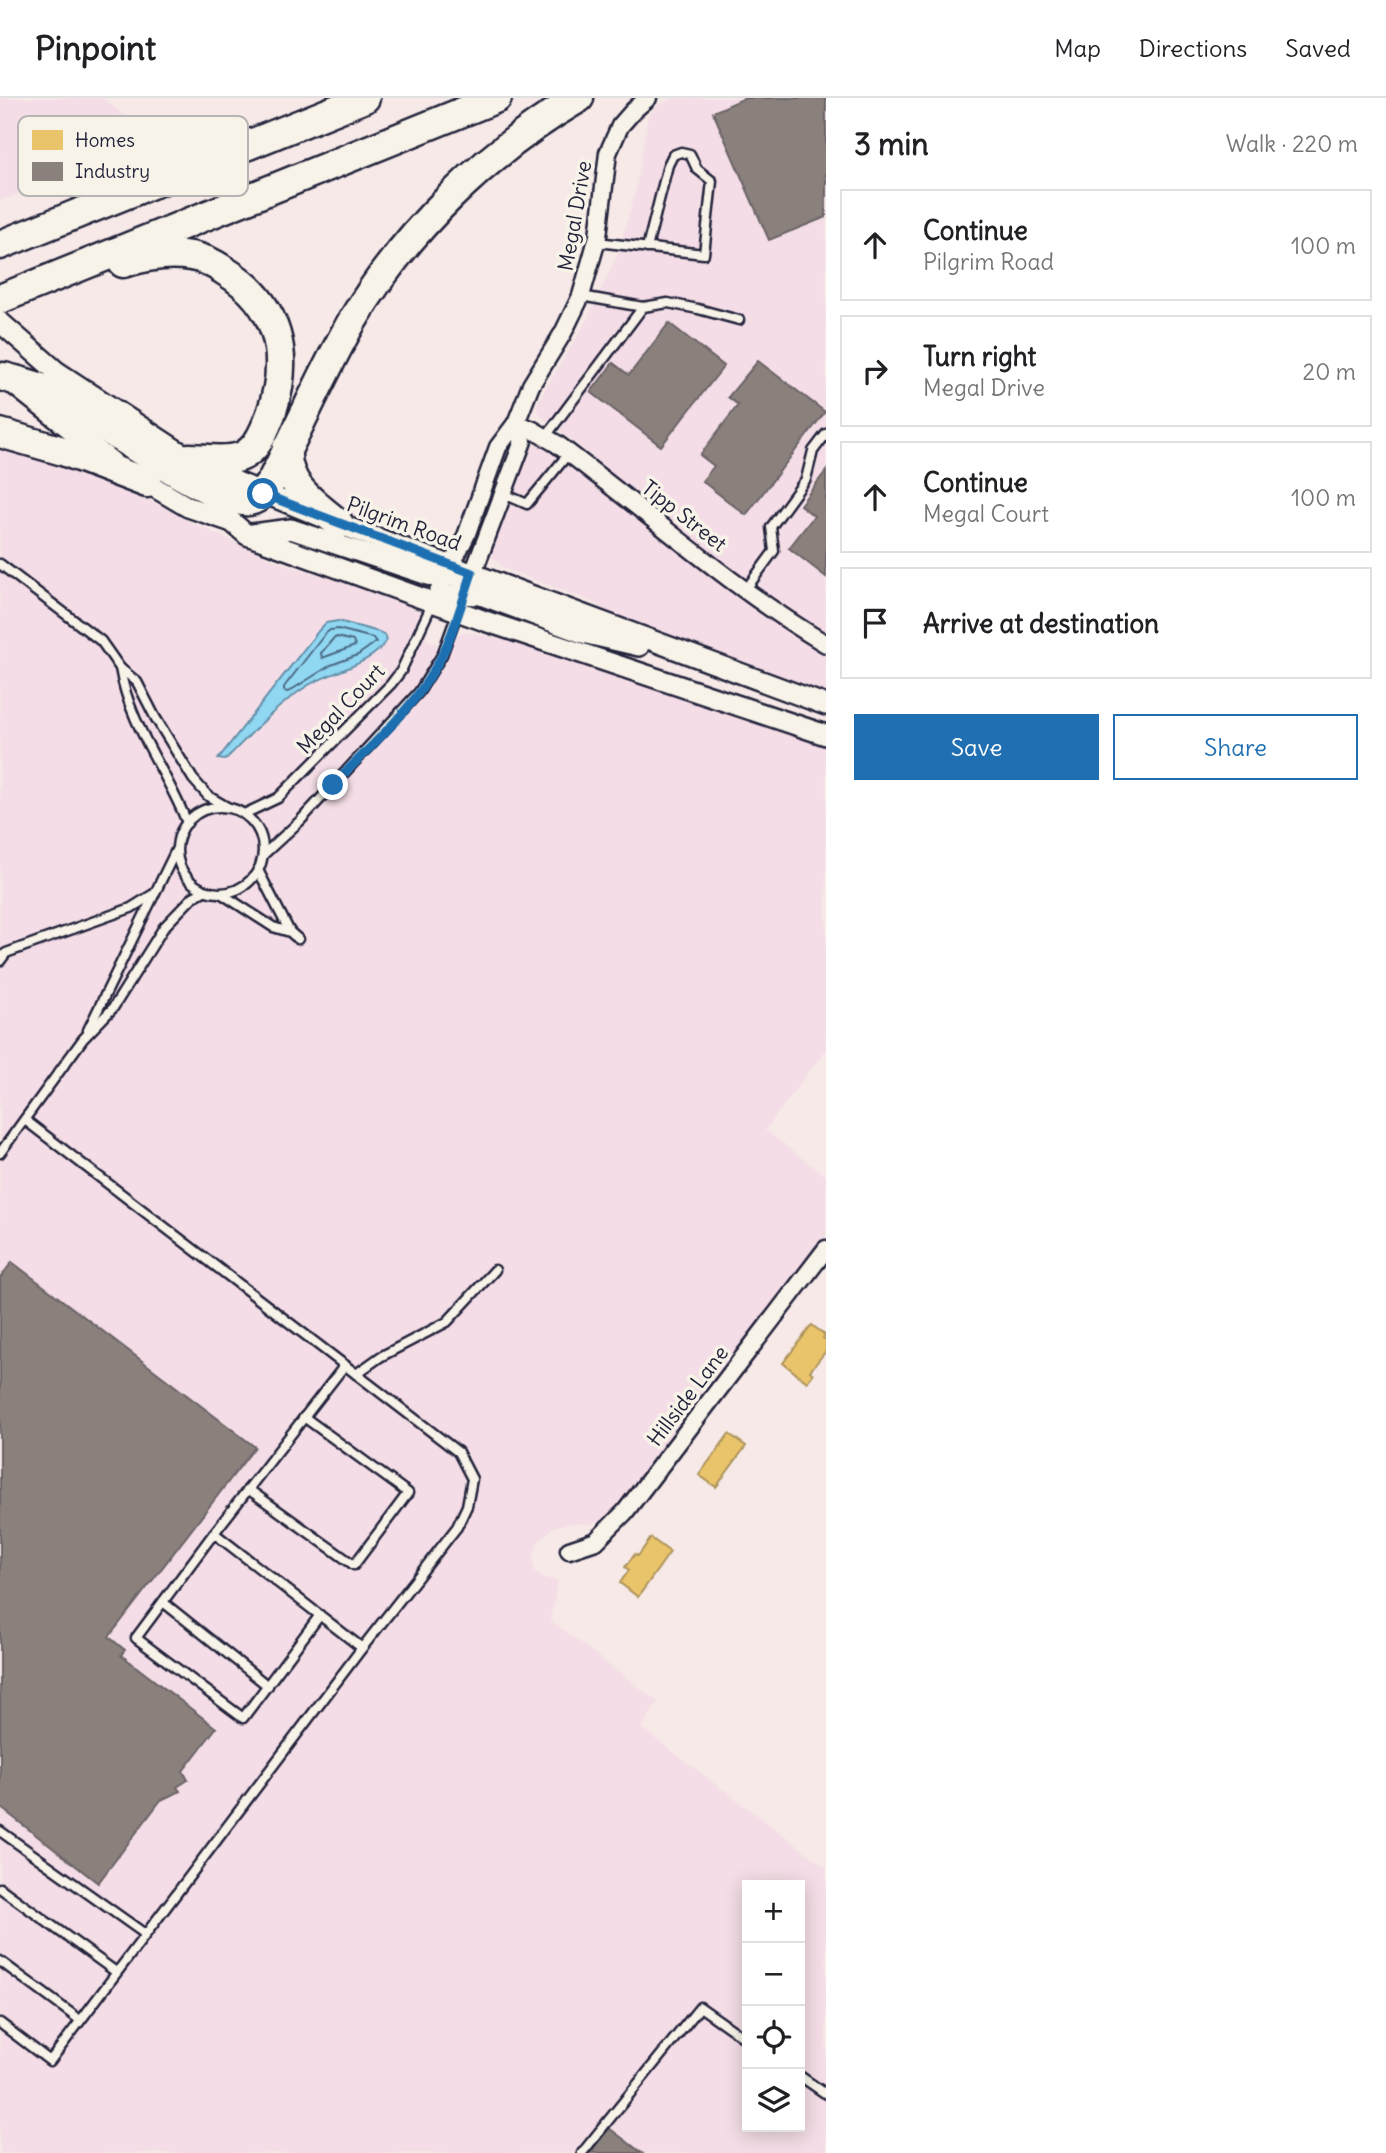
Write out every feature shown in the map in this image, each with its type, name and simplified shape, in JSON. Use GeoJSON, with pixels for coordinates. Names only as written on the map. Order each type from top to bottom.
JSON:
{"type":"FeatureCollection","features":[{"type":"Feature","properties":{"kind":"highway"},"geometry":{"type":"LineString","coordinates":[[248,131],[347,98]]}},
{"type":"Feature","properties":{"kind":"highway"},"geometry":{"type":"LineString","coordinates":[[248,145],[365,98]]}},
{"type":"Feature","properties":{"kind":"highway"},"geometry":{"type":"LineString","coordinates":[[0,299],[497,98]]}},
{"type":"Feature","properties":{"kind":"highway"},"geometry":{"type":"LineString","coordinates":[[2,375],[44,389],[123,441],[220,494],[244,502],[253,500],[263,494],[352,322],[401,253],[444,202],[470,178],[514,141],[579,98]]}},
{"type":"Feature","properties":{"kind":"highway"},"geometry":{"type":"LineString","coordinates":[[0,230],[85,196]]}},
{"type":"Feature","properties":{"kind":"highway"},"geometry":{"type":"LineString","coordinates":[[0,245],[122,196]]}},
{"type":"Feature","properties":{"kind":"highway"},"geometry":{"type":"LineString","coordinates":[[0,311],[108,267],[145,257],[168,254],[193,256],[212,262],[235,276],[254,293],[274,323],[280,349],[279,391],[262,436],[246,454],[229,459],[189,458]]}},
{"type":"Feature","properties":{"kind":"highway"},"geometry":{"type":"LineString","coordinates":[[0,433],[52,448],[147,483]]}},
{"type":"Feature","properties":{"kind":"highway"},"geometry":{"type":"LineString","coordinates":[[287,448],[288,468],[293,482],[340,524]]}},
{"type":"Feature","properties":{"kind":"street","name":"Megal Drive"},"geometry":{"type":"LineString","coordinates":[[433,602],[466,536],[498,447],[516,423],[528,392],[563,333],[581,296],[597,242],[608,153],[620,126],[648,98]]}},
{"type":"Feature","properties":{"kind":"street","name":"Pilgrim Road"},"geometry":{"type":"LineString","coordinates":[[0,322],[56,371],[189,458],[263,494],[340,524],[447,572]]}},
{"type":"Feature","properties":{"kind":"street"},"geometry":{"type":"LineString","coordinates":[[2,375],[97,451],[188,508],[232,522],[247,535],[433,602],[462,602],[826,736]]}},
{"type":"Feature","properties":{"kind":"street","name":"Megal Drive"},"geometry":{"type":"LineString","coordinates":[[462,602],[523,441],[516,423]]}},
{"type":"Feature","properties":{"kind":"street","name":"Tipp Street"},"geometry":{"type":"LineString","coordinates":[[516,423],[546,436],[746,589],[826,644]]}},
{"type":"Feature","properties":{"kind":"street"},"geometry":{"type":"LineString","coordinates":[[247,535],[291,529],[411,570],[472,573]]}},
{"type":"Feature","properties":{"kind":"street","name":"Pilgrim Road"},"geometry":{"type":"LineString","coordinates":[[472,573],[826,705]]}},
{"type":"Feature","properties":{"kind":"street"},"geometry":{"type":"LineString","coordinates":[[462,602],[481,595],[583,633],[636,646],[667,646]]}},
{"type":"Feature","properties":{"kind":"street","name":"Hillside Lane"},"geometry":{"type":"LineString","coordinates":[[569,1550],[596,1541],[625,1512],[826,1249]]}},
{"type":"Feature","properties":{"kind":"lane"},"geometry":{"type":"LineString","coordinates":[[597,242],[647,248],[704,254],[712,181],[697,169],[690,154],[681,152],[673,155],[668,165],[647,248]]}},
{"type":"Feature","properties":{"kind":"lane"},"geometry":{"type":"LineString","coordinates":[[581,296],[643,307],[668,303],[740,320]]}},
{"type":"Feature","properties":{"kind":"lane"},"geometry":{"type":"LineString","coordinates":[[546,436],[643,307]]}},
{"type":"Feature","properties":{"kind":"lane"},"geometry":{"type":"LineString","coordinates":[[746,589],[774,551],[771,527],[806,479],[813,451],[826,435]]}},
{"type":"Feature","properties":{"kind":"lane"},"geometry":{"type":"LineString","coordinates":[[503,494],[527,504],[569,453]]}},
{"type":"Feature","properties":{"kind":"lane"},"geometry":{"type":"LineString","coordinates":[[0,564],[89,630],[111,652],[120,668],[124,690],[187,823]]}},
{"type":"Feature","properties":{"kind":"lane","name":"Megal Court"},"geometry":{"type":"LineString","coordinates":[[244,814],[278,798],[391,684],[401,671],[433,602]]}},
{"type":"Feature","properties":{"kind":"lane"},"geometry":{"type":"LineString","coordinates":[[262,855],[300,821],[419,692],[436,666],[462,602]]}},
{"type":"Feature","properties":{"kind":"lane"},"geometry":{"type":"LineString","coordinates":[[120,668],[137,682],[192,779],[208,796],[244,814],[257,827],[263,844],[254,878],[240,889],[222,894]]}},
{"type":"Feature","properties":{"kind":"lane"},"geometry":{"type":"LineString","coordinates":[[83,1039],[176,848],[181,830],[193,816],[209,808],[227,807]]}},
{"type":"Feature","properties":{"kind":"lane"},"geometry":{"type":"LineString","coordinates":[[176,848],[179,866],[189,881],[204,891],[222,894],[273,927],[289,932],[298,939]]}},
{"type":"Feature","properties":{"kind":"lane"},"geometry":{"type":"LineString","coordinates":[[258,870],[289,932]]}},
{"type":"Feature","properties":{"kind":"lane"},"geometry":{"type":"LineString","coordinates":[[0,1153],[83,1039],[113,1008],[164,927],[193,897],[204,891]]}},
{"type":"Feature","properties":{"kind":"lane"},"geometry":{"type":"LineString","coordinates":[[0,961],[6,953],[131,908],[154,893]]}},
{"type":"Feature","properties":{"kind":"lane"},"geometry":{"type":"LineString","coordinates":[[0,2023],[50,2061],[362,1648],[457,1527],[467,1506],[472,1479],[458,1452],[25,1120]]}},
{"type":"Feature","properties":{"kind":"lane"},"geometry":{"type":"LineString","coordinates":[[356,1374],[380,1357],[447,1322],[495,1270]]}},
{"type":"Feature","properties":{"kind":"lane"},"geometry":{"type":"LineString","coordinates":[[320,1615],[243,1718],[136,1638],[345,1365]]}},
{"type":"Feature","properties":{"kind":"lane"},"geometry":{"type":"LineString","coordinates":[[248,1489],[354,1565],[408,1493],[304,1417]]}},
{"type":"Feature","properties":{"kind":"lane"},"geometry":{"type":"LineString","coordinates":[[214,1533],[362,1648]]}},
{"type":"Feature","properties":{"kind":"lane"},"geometry":{"type":"LineString","coordinates":[[163,1602],[268,1686]]}},
{"type":"Feature","properties":{"kind":"lane"},"geometry":{"type":"LineString","coordinates":[[0,1831],[145,1934]]}},
{"type":"Feature","properties":{"kind":"lane"},"geometry":{"type":"LineString","coordinates":[[0,1888],[117,1972]]}},
{"type":"Feature","properties":{"kind":"lane"},"geometry":{"type":"LineString","coordinates":[[0,1961],[80,2020]]}},
{"type":"Feature","properties":{"kind":"lane"},"geometry":{"type":"LineString","coordinates":[[582,2153],[700,2007],[742,2036]]}},
{"type":"Feature","properties":{"kind":"lane"},"geometry":{"type":"LineString","coordinates":[[805,2079],[826,2094]]}},
{"type":"Feature","properties":{"kind":"shaded area"},"geometry":{"type":"Polygon","coordinates":[[[0,98],[102,98],[125,116],[18,116],[18,194],[0,201],[0,98]]]}},
{"type":"Feature","properties":{"kind":"shaded area"},"geometry":{"type":"Polygon","coordinates":[[[674,98],[826,98],[826,694],[615,615],[588,600],[505,569],[486,551],[526,451],[535,445],[542,446],[590,478],[599,462],[542,417],[536,409],[538,401],[586,322],[617,256],[635,194],[648,116],[657,106],[674,98]]]}},
{"type":"Feature","properties":{"kind":"shaded area"},"geometry":{"type":"Polygon","coordinates":[[[0,440],[106,477],[193,523],[276,561],[411,604],[425,621],[426,639],[446,648],[460,633],[473,633],[508,641],[826,747],[826,1049],[765,1130],[826,1176],[826,1237],[618,1508],[604,1520],[592,1524],[571,1523],[553,1527],[537,1543],[533,1559],[534,1571],[543,1578],[558,1581],[550,1620],[658,1702],[641,1728],[826,1867],[826,2153],[0,2153],[0,440]]]}},
{"type":"Feature","properties":{"kind":"water"},"geometry":{"type":"Polygon","coordinates":[[[338,621],[379,632],[385,635],[387,640],[380,649],[361,662],[307,686],[285,702],[225,760],[218,759],[320,629],[326,623],[338,621]]]}},
{"type":"Feature","properties":{"kind":"building: Homes"},"geometry":{"type":"Polygon","coordinates":[[[812,1325],[825,1335],[823,1338],[826,1340],[826,1351],[810,1371],[813,1374],[807,1382],[783,1363],[812,1325]]]}},
{"type":"Feature","properties":{"kind":"building: Homes"},"geometry":{"type":"Polygon","coordinates":[[[729,1434],[746,1446],[716,1487],[699,1475],[729,1434]]]}},
{"type":"Feature","properties":{"kind":"building: Homes"},"geometry":{"type":"Polygon","coordinates":[[[651,1538],[670,1552],[638,1597],[620,1583],[629,1570],[625,1567],[635,1554],[638,1556],[651,1538]]]}},
{"type":"Feature","properties":{"kind":"building: Industry"},"geometry":{"type":"Polygon","coordinates":[[[745,98],[826,98],[826,217],[769,240],[713,112],[745,98]]]}},
{"type":"Feature","properties":{"kind":"building: Industry"},"geometry":{"type":"Polygon","coordinates":[[[669,323],[724,366],[661,446],[591,392],[613,363],[629,375],[669,323]]]}},
{"type":"Feature","properties":{"kind":"building: Industry"},"geometry":{"type":"Polygon","coordinates":[[[758,361],[825,412],[746,515],[702,481],[714,466],[700,455],[738,405],[728,397],[758,361]]]}},
{"type":"Feature","properties":{"kind":"building: Industry"},"geometry":{"type":"Polygon","coordinates":[[[826,471],[826,577],[789,548],[814,516],[800,505],[826,471]]]}},
{"type":"Feature","properties":{"kind":"building: Industry"},"geometry":{"type":"Polygon","coordinates":[[[12,1262],[255,1447],[109,1637],[125,1650],[121,1655],[216,1728],[183,1771],[188,1780],[177,1787],[180,1791],[161,1800],[98,1883],[0,1807],[0,1278],[12,1262]]]}},
{"type":"Feature","properties":{"kind":"building: Industry"},"geometry":{"type":"Polygon","coordinates":[[[609,2128],[642,2153],[590,2153],[609,2128]]]}},
{"type":"Feature","properties":{"kind":"route"},"geometry":{"type":"LineString","coordinates":[[263,494],[472,573],[442,654],[428,680],[403,711],[333,785]]}}]}
